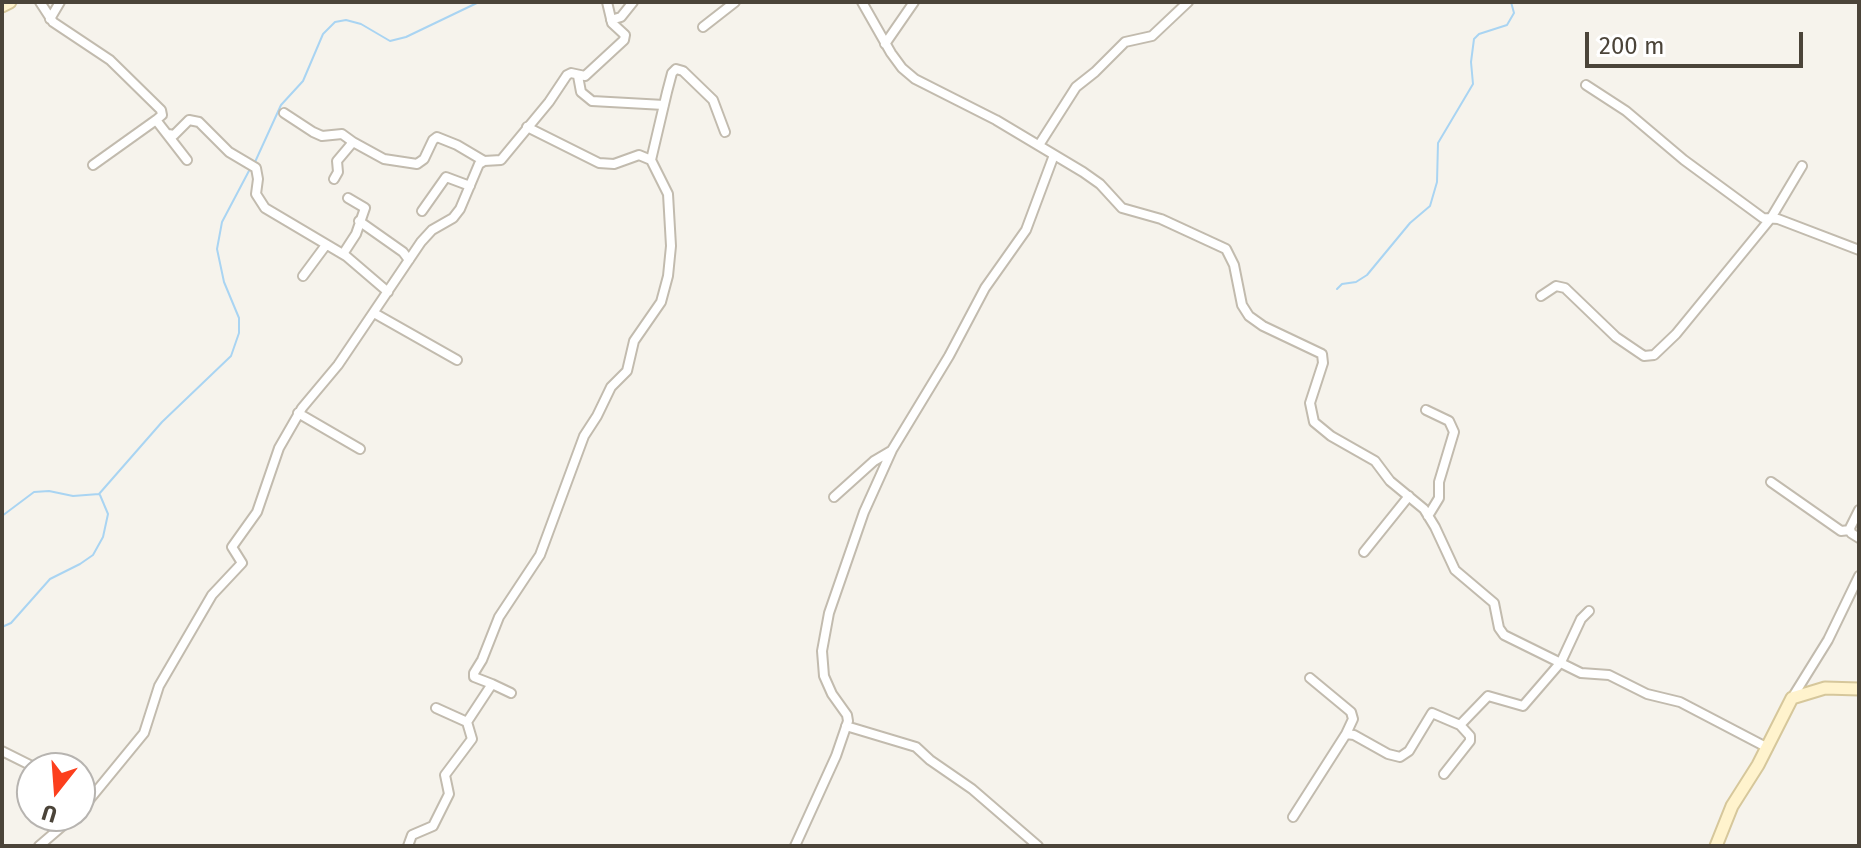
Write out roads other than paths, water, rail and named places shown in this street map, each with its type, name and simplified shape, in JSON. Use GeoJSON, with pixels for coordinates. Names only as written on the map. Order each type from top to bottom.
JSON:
{"type":"FeatureCollection","features":[{"type":"Feature","properties":{"kind":"street"},"geometry":{"type":"LineString","coordinates":[[2,6],[10,2]]}},
{"type":"Feature","properties":{"kind":"street"},"geometry":{"type":"LineString","coordinates":[[40,2],[50,19],[105,57],[161,110],[160,118],[93,165]]}},
{"type":"Feature","properties":{"kind":"street"},"geometry":{"type":"LineString","coordinates":[[50,19],[60,2]]}},
{"type":"Feature","properties":{"kind":"street"},"geometry":{"type":"LineString","coordinates":[[96,793],[144,733],[159,686],[212,595],[242,563],[232,547],[257,512],[279,448],[298,413],[338,365],[432,230],[453,218],[463,204],[479,164],[501,160],[567,75],[588,73],[624,40],[625,35],[611,20],[607,2]]}},
{"type":"Feature","properties":{"kind":"street"},"geometry":{"type":"LineString","coordinates":[[611,20],[621,17],[633,2]]}},
{"type":"Feature","properties":{"kind":"street"},"geometry":{"type":"LineString","coordinates":[[703,27],[735,2]]}},
{"type":"Feature","properties":{"kind":"street"},"geometry":{"type":"LineString","coordinates":[[862,2],[885,44],[902,68],[915,79],[1039,145],[1100,184],[1122,208],[1161,219],[1226,249],[1234,265],[1242,305],[1249,316],[1322,354],[1323,363],[1310,403],[1314,422],[1331,436],[1375,461],[1390,481],[1428,516],[1458,574],[1494,603],[1501,632],[1581,673],[1609,675],[1647,694],[1680,702],[1768,748]]}},
{"type":"Feature","properties":{"kind":"street"},"geometry":{"type":"LineString","coordinates":[[885,44],[914,2]]}},
{"type":"Feature","properties":{"kind":"street"},"geometry":{"type":"LineString","coordinates":[[1039,145],[1076,87],[1125,42],[1152,36],[1188,2]]}},
{"type":"Feature","properties":{"kind":"street"},"geometry":{"type":"LineString","coordinates":[[511,693],[476,678],[474,673],[499,617],[540,555],[586,430],[597,416],[611,387],[627,371],[634,341],[665,294],[671,246],[668,194],[651,160],[672,73],[681,69],[713,100],[725,132]]}},
{"type":"Feature","properties":{"kind":"street"},"geometry":{"type":"LineString","coordinates":[[578,76],[581,92],[592,101],[664,105]]}},
{"type":"Feature","properties":{"kind":"street"},"geometry":{"type":"LineString","coordinates":[[1586,85],[1626,111],[1756,214],[1859,250]]}},
{"type":"Feature","properties":{"kind":"street"},"geometry":{"type":"LineString","coordinates":[[284,113],[322,136],[342,134],[384,159],[417,164],[424,159],[437,137],[484,161]]}},
{"type":"Feature","properties":{"kind":"street"},"geometry":{"type":"LineString","coordinates":[[156,120],[187,160]]}},
{"type":"Feature","properties":{"kind":"street"},"geometry":{"type":"LineString","coordinates":[[168,134],[174,135],[189,120],[199,122],[229,152],[256,168],[256,194],[265,208],[343,254],[388,292]]}},
{"type":"Feature","properties":{"kind":"street"},"geometry":{"type":"LineString","coordinates":[[527,127],[599,163],[614,164],[639,155],[651,160]]}},
{"type":"Feature","properties":{"kind":"street"},"geometry":{"type":"LineString","coordinates":[[334,179],[338,172],[337,161],[353,142]]}},
{"type":"Feature","properties":{"kind":"street"},"geometry":{"type":"LineString","coordinates":[[795,846],[836,756],[846,726],[847,715],[832,694],[822,671],[824,638],[829,613],[861,520],[892,450],[949,356],[985,288],[1026,230],[1054,155]]}},
{"type":"Feature","properties":{"kind":"street"},"geometry":{"type":"LineString","coordinates":[[1541,296],[1556,286],[1565,288],[1616,337],[1644,356],[1654,355],[1676,334],[1771,218],[1802,166]]}},
{"type":"Feature","properties":{"kind":"street"},"geometry":{"type":"LineString","coordinates":[[422,211],[446,177],[470,186]]}},
{"type":"Feature","properties":{"kind":"street"},"geometry":{"type":"LineString","coordinates":[[343,254],[356,234],[365,206],[348,198]]}},
{"type":"Feature","properties":{"kind":"street"},"geometry":{"type":"LineString","coordinates":[[359,221],[403,252],[409,260]]}},
{"type":"Feature","properties":{"kind":"street"},"geometry":{"type":"LineString","coordinates":[[303,276],[326,245]]}},
{"type":"Feature","properties":{"kind":"street"},"geometry":{"type":"LineString","coordinates":[[374,313],[457,360]]}},
{"type":"Feature","properties":{"kind":"street"},"geometry":{"type":"LineString","coordinates":[[1426,410],[1449,421],[1454,432],[1439,482],[1439,498],[1428,516]]}},
{"type":"Feature","properties":{"kind":"street"},"geometry":{"type":"LineString","coordinates":[[298,413],[360,449]]}},
{"type":"Feature","properties":{"kind":"street"},"geometry":{"type":"LineString","coordinates":[[834,497],[874,461],[892,450]]}},
{"type":"Feature","properties":{"kind":"street"},"geometry":{"type":"LineString","coordinates":[[1771,482],[1841,531],[1850,530],[1859,538]]}},
{"type":"Feature","properties":{"kind":"street"},"geometry":{"type":"LineString","coordinates":[[1364,552],[1409,496]]}},
{"type":"Feature","properties":{"kind":"street"},"geometry":{"type":"LineString","coordinates":[[1850,530],[1859,510]]}},
{"type":"Feature","properties":{"kind":"street"},"geometry":{"type":"LineString","coordinates":[[1716,846],[1732,806],[1828,640],[1859,576]]}},
{"type":"Feature","properties":{"kind":"street"},"geometry":{"type":"LineString","coordinates":[[1460,725],[1488,696],[1523,706],[1561,662],[1581,619],[1589,611]]}},
{"type":"Feature","properties":{"kind":"street"},"geometry":{"type":"LineString","coordinates":[[1293,817],[1353,719],[1351,712],[1310,678]]}},
{"type":"Feature","properties":{"kind":"street"},"geometry":{"type":"LineString","coordinates":[[408,846],[412,835],[433,826],[449,794],[445,775],[473,736],[467,722],[492,684]]}},
{"type":"Feature","properties":{"kind":"street"},"geometry":{"type":"LineString","coordinates":[[1792,698],[1825,688],[1859,689]]}},
{"type":"Feature","properties":{"kind":"street"},"geometry":{"type":"LineString","coordinates":[[436,708],[467,722]]}},
{"type":"Feature","properties":{"kind":"street"},"geometry":{"type":"LineString","coordinates":[[1346,734],[1400,757],[1409,751],[1433,713],[1460,725],[1470,736],[1470,741],[1444,774]]}},
{"type":"Feature","properties":{"kind":"street"},"geometry":{"type":"LineString","coordinates":[[846,726],[916,747],[972,789],[1038,846]]}},
{"type":"Feature","properties":{"kind":"street"},"geometry":{"type":"LineString","coordinates":[[39,846],[55,832]]}},
{"type":"Feature","properties":{"kind":"waterway"},"geometry":{"type":"LineString","coordinates":[[255,162],[281,105],[303,81],[323,34],[335,22],[346,20],[361,24],[390,41],[406,37],[479,2]]}},
{"type":"Feature","properties":{"kind":"waterway"},"geometry":{"type":"LineString","coordinates":[[1337,289],[1342,284],[1356,282],[1367,275],[1410,223],[1430,206],[1437,182],[1438,143],[1473,84],[1471,62],[1474,39],[1479,34],[1507,25],[1514,13],[1511,2]]}},
{"type":"Feature","properties":{"kind":"waterway"},"geometry":{"type":"LineString","coordinates":[[2,516],[34,492],[49,491],[73,496],[99,494],[162,422],[231,356],[239,333],[239,318],[224,282],[217,249],[222,222],[251,167]]}},
{"type":"Feature","properties":{"kind":"waterway"},"geometry":{"type":"LineString","coordinates":[[2,627],[11,623],[50,579],[93,555],[103,537],[108,514],[100,495]]}}]}
